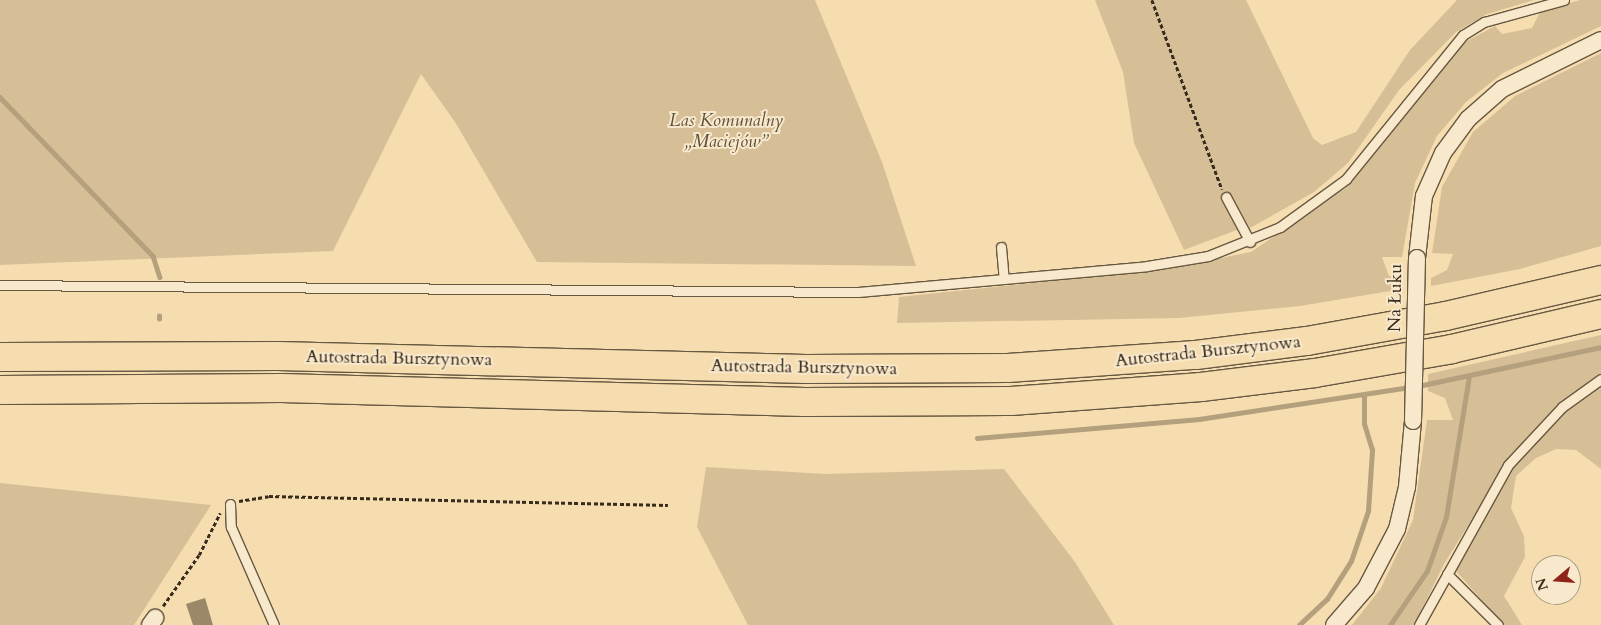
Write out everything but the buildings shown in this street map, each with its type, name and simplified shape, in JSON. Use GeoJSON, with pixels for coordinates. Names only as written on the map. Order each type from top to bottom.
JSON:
{"type":"FeatureCollection","features":[{"type":"Feature","properties":{"kind":"highway","name":"Autostrada Bursztynowa"},"geometry":{"type":"LineString","coordinates":[[0,357],[258,356],[796,369],[1008,368],[1196,355],[1307,341],[1446,316],[1601,280]]}},
{"type":"Feature","properties":{"kind":"highway","name":"Autostrada Bursztynowa"},"geometry":{"type":"LineString","coordinates":[[0,390],[271,388],[796,402],[1011,401],[1200,387],[1315,373],[1452,349],[1601,314]]}},
{"type":"Feature","properties":{"kind":"street","name":"Na Łuku"},"geometry":{"type":"LineString","coordinates":[[1334,625],[1366,588],[1397,529],[1407,487],[1413,421],[1417,258],[1424,196],[1456,133],[1502,89],[1601,40]]}},
{"type":"Feature","properties":{"kind":"lane"},"geometry":{"type":"LineString","coordinates":[[0,285],[858,292],[1147,266],[1208,256],[1250,242],[1315,205],[1346,179],[1463,35],[1484,22],[1546,2],[1564,0]]}},
{"type":"Feature","properties":{"kind":"lane"},"geometry":{"type":"LineString","coordinates":[[1226,197],[1250,242]]}},
{"type":"Feature","properties":{"kind":"lane"},"geometry":{"type":"LineString","coordinates":[[1001,248],[1004,279]]}},
{"type":"Feature","properties":{"kind":"lane"},"geometry":{"type":"LineString","coordinates":[[1419,625],[1508,466],[1562,407],[1601,379]]}},
{"type":"Feature","properties":{"kind":"lane"},"geometry":{"type":"LineString","coordinates":[[230,504],[232,527],[274,625]]}},
{"type":"Feature","properties":{"kind":"lane"},"geometry":{"type":"LineString","coordinates":[[1448,574],[1498,625]]}},
{"type":"Feature","properties":{"kind":"path"},"geometry":{"type":"LineString","coordinates":[[1152,0],[1211,167],[1226,197]]}},
{"type":"Feature","properties":{"kind":"path"},"geometry":{"type":"LineString","coordinates":[[153,621],[199,555],[218,514],[230,504],[269,496],[668,505]]}},
{"type":"Feature","properties":{"kind":"green space","name":"Las Komunalny „Maciejów”"},"geometry":{"type":"Polygon","coordinates":[[[0,0],[815,0],[882,162],[916,266],[537,262],[455,122],[421,74],[333,251],[0,265],[0,0]]]}},
{"type":"Feature","properties":{"kind":"green space"},"geometry":{"type":"Polygon","coordinates":[[[1095,0],[1246,0],[1313,138],[1322,145],[1356,132],[1410,50],[1457,0],[1534,0],[1487,14],[1456,32],[1399,90],[1348,163],[1314,192],[1250,228],[1231,195],[1223,199],[1237,230],[1184,250],[1134,143],[1123,72],[1095,0]]]}},
{"type":"Feature","properties":{"kind":"green space"},"geometry":{"type":"Polygon","coordinates":[[[1580,0],[1601,0],[1601,26],[1503,73],[1466,102],[1437,136],[1415,183],[1402,257],[1382,257],[1389,276],[1403,280],[1402,289],[1300,306],[1179,318],[897,323],[899,297],[1166,269],[1251,252],[1347,187],[1465,42],[1495,26],[1502,34],[1532,28],[1540,12],[1580,0]]]}},
{"type":"Feature","properties":{"kind":"green space"},"geometry":{"type":"Polygon","coordinates":[[[1601,53],[1601,246],[1520,269],[1431,286],[1431,278],[1447,270],[1453,254],[1432,253],[1442,187],[1473,132],[1515,96],[1601,53]]]}},
{"type":"Feature","properties":{"kind":"green space"},"geometry":{"type":"Polygon","coordinates":[[[1601,335],[1601,375],[1549,415],[1514,452],[1444,564],[1414,625],[1352,625],[1381,588],[1413,520],[1427,420],[1453,420],[1445,398],[1428,391],[1428,374],[1601,335]]]}},
{"type":"Feature","properties":{"kind":"green space"},"geometry":{"type":"Polygon","coordinates":[[[1601,384],[1601,469],[1576,450],[1556,449],[1536,458],[1516,476],[1511,508],[1524,536],[1525,557],[1504,596],[1522,625],[1503,625],[1456,571],[1459,559],[1522,452],[1584,394],[1601,384]]]}},
{"type":"Feature","properties":{"kind":"green space"},"geometry":{"type":"Polygon","coordinates":[[[706,467],[825,474],[1004,469],[1075,562],[1114,625],[748,625],[697,527],[706,467]]]}},
{"type":"Feature","properties":{"kind":"green space"},"geometry":{"type":"Polygon","coordinates":[[[0,483],[211,505],[134,625],[0,625],[0,483]]]}},
{"type":"Feature","properties":{"kind":"waterway"},"geometry":{"type":"LineString","coordinates":[[0,97],[153,256],[160,277]]}},
{"type":"Feature","properties":{"kind":"waterway"},"geometry":{"type":"LineString","coordinates":[[1418,386],[1601,347]]}},
{"type":"Feature","properties":{"kind":"waterway"},"geometry":{"type":"LineString","coordinates":[[1390,625],[1427,571],[1446,517],[1469,376]]}},
{"type":"Feature","properties":{"kind":"waterway"},"geometry":{"type":"LineString","coordinates":[[977,438],[1199,419],[1410,387]]}},
{"type":"Feature","properties":{"kind":"waterway"},"geometry":{"type":"LineString","coordinates":[[1299,625],[1327,599],[1351,561],[1368,511],[1372,450],[1364,424],[1364,396]]}}]}
